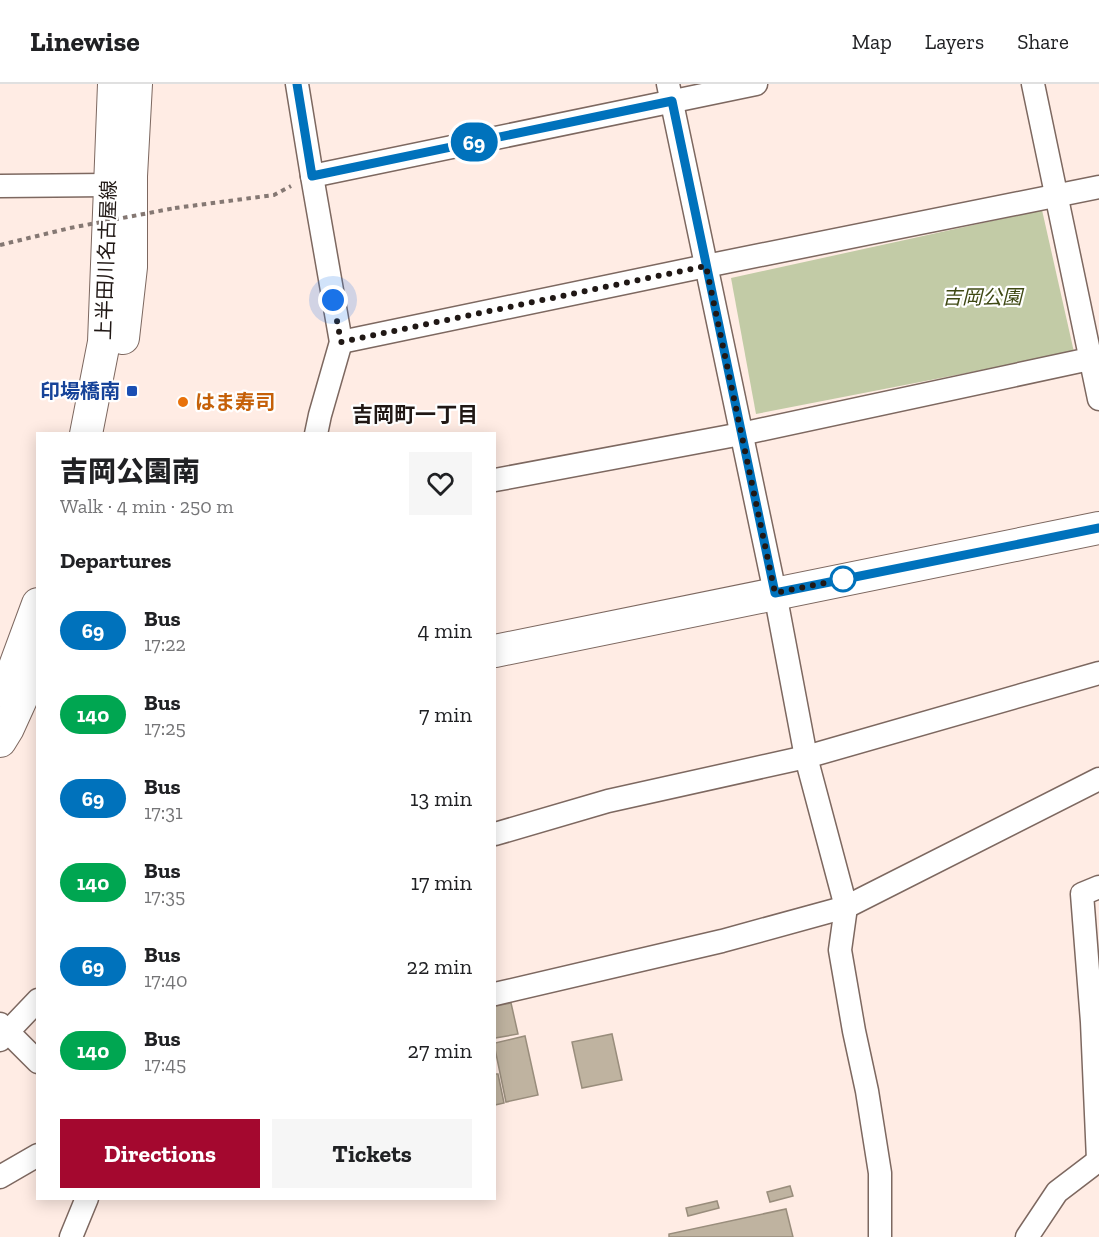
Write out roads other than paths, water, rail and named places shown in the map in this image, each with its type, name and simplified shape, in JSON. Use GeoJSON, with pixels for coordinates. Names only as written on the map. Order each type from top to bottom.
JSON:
{"type":"FeatureCollection","features":[{"type":"Feature","properties":{"kind":"main road","name":"上半田川名古屋線"},"geometry":{"type":"LineString","coordinates":[[86,432],[104,342],[114,84]]}},
{"type":"Feature","properties":{"kind":"main road","name":"上半田川名古屋線"},"geometry":{"type":"LineString","coordinates":[[107,432],[121,364],[130,267],[130,176],[136,84]]}},
{"type":"Feature","properties":{"kind":"main road"},"geometry":{"type":"LineString","coordinates":[[496,651],[1099,528]]}},
{"type":"Feature","properties":{"kind":"main road"},"geometry":{"type":"LineString","coordinates":[[0,691],[14,669],[36,609]]}},
{"type":"Feature","properties":{"kind":"main road"},"geometry":{"type":"LineString","coordinates":[[0,741],[36,666]]}},
{"type":"Feature","properties":{"kind":"street"},"geometry":{"type":"LineString","coordinates":[[297,84],[341,342],[316,432]]}},
{"type":"Feature","properties":{"kind":"street"},"geometry":{"type":"LineString","coordinates":[[312,176],[670,93],[756,84]]}},
{"type":"Feature","properties":{"kind":"street"},"geometry":{"type":"LineString","coordinates":[[1033,84],[1095,357],[1099,399]]}},
{"type":"Feature","properties":{"kind":"street"},"geometry":{"type":"LineString","coordinates":[[670,93],[775,593],[806,757],[846,907],[840,950],[880,1173],[880,1237]]}},
{"type":"Feature","properties":{"kind":"street"},"geometry":{"type":"LineString","coordinates":[[0,186],[109,185]]}},
{"type":"Feature","properties":{"kind":"street"},"geometry":{"type":"LineString","coordinates":[[341,342],[1099,187]]}},
{"type":"Feature","properties":{"kind":"street"},"geometry":{"type":"LineString","coordinates":[[496,480],[741,434],[1095,357]]}},
{"type":"Feature","properties":{"kind":"street"},"geometry":{"type":"LineString","coordinates":[[496,834],[608,801],[806,757],[1099,673]]}},
{"type":"Feature","properties":{"kind":"street"},"geometry":{"type":"LineString","coordinates":[[496,994],[722,941],[846,907],[1099,779]]}},
{"type":"Feature","properties":{"kind":"street"},"geometry":{"type":"LineString","coordinates":[[1026,1237],[1057,1192],[1098,1160],[1095,1020],[1082,894],[1099,887]]}},
{"type":"Feature","properties":{"kind":"street"},"geometry":{"type":"LineString","coordinates":[[36,1002],[2,1032],[36,1060]]}},
{"type":"Feature","properties":{"kind":"street"},"geometry":{"type":"LineString","coordinates":[[0,1177],[36,1156]]}},
{"type":"Feature","properties":{"kind":"street"},"geometry":{"type":"LineString","coordinates":[[71,1237],[86,1200]]}},
{"type":"Feature","properties":{"kind":"place","name":"印場橋南"},"geometry":{"type":"Point","coordinates":[132,391]}},
{"type":"Feature","properties":{"kind":"place","name":"はま寿司"},"geometry":{"type":"Point","coordinates":[183,402]}},
{"type":"Feature","properties":{"kind":"district","name":"吉岡町一丁目"},"geometry":{"type":"Point","coordinates":[415,414]}},
{"type":"Feature","properties":{"kind":"park label","name":"吉岡公園"},"geometry":{"type":"Point","coordinates":[982,297]}}]}
